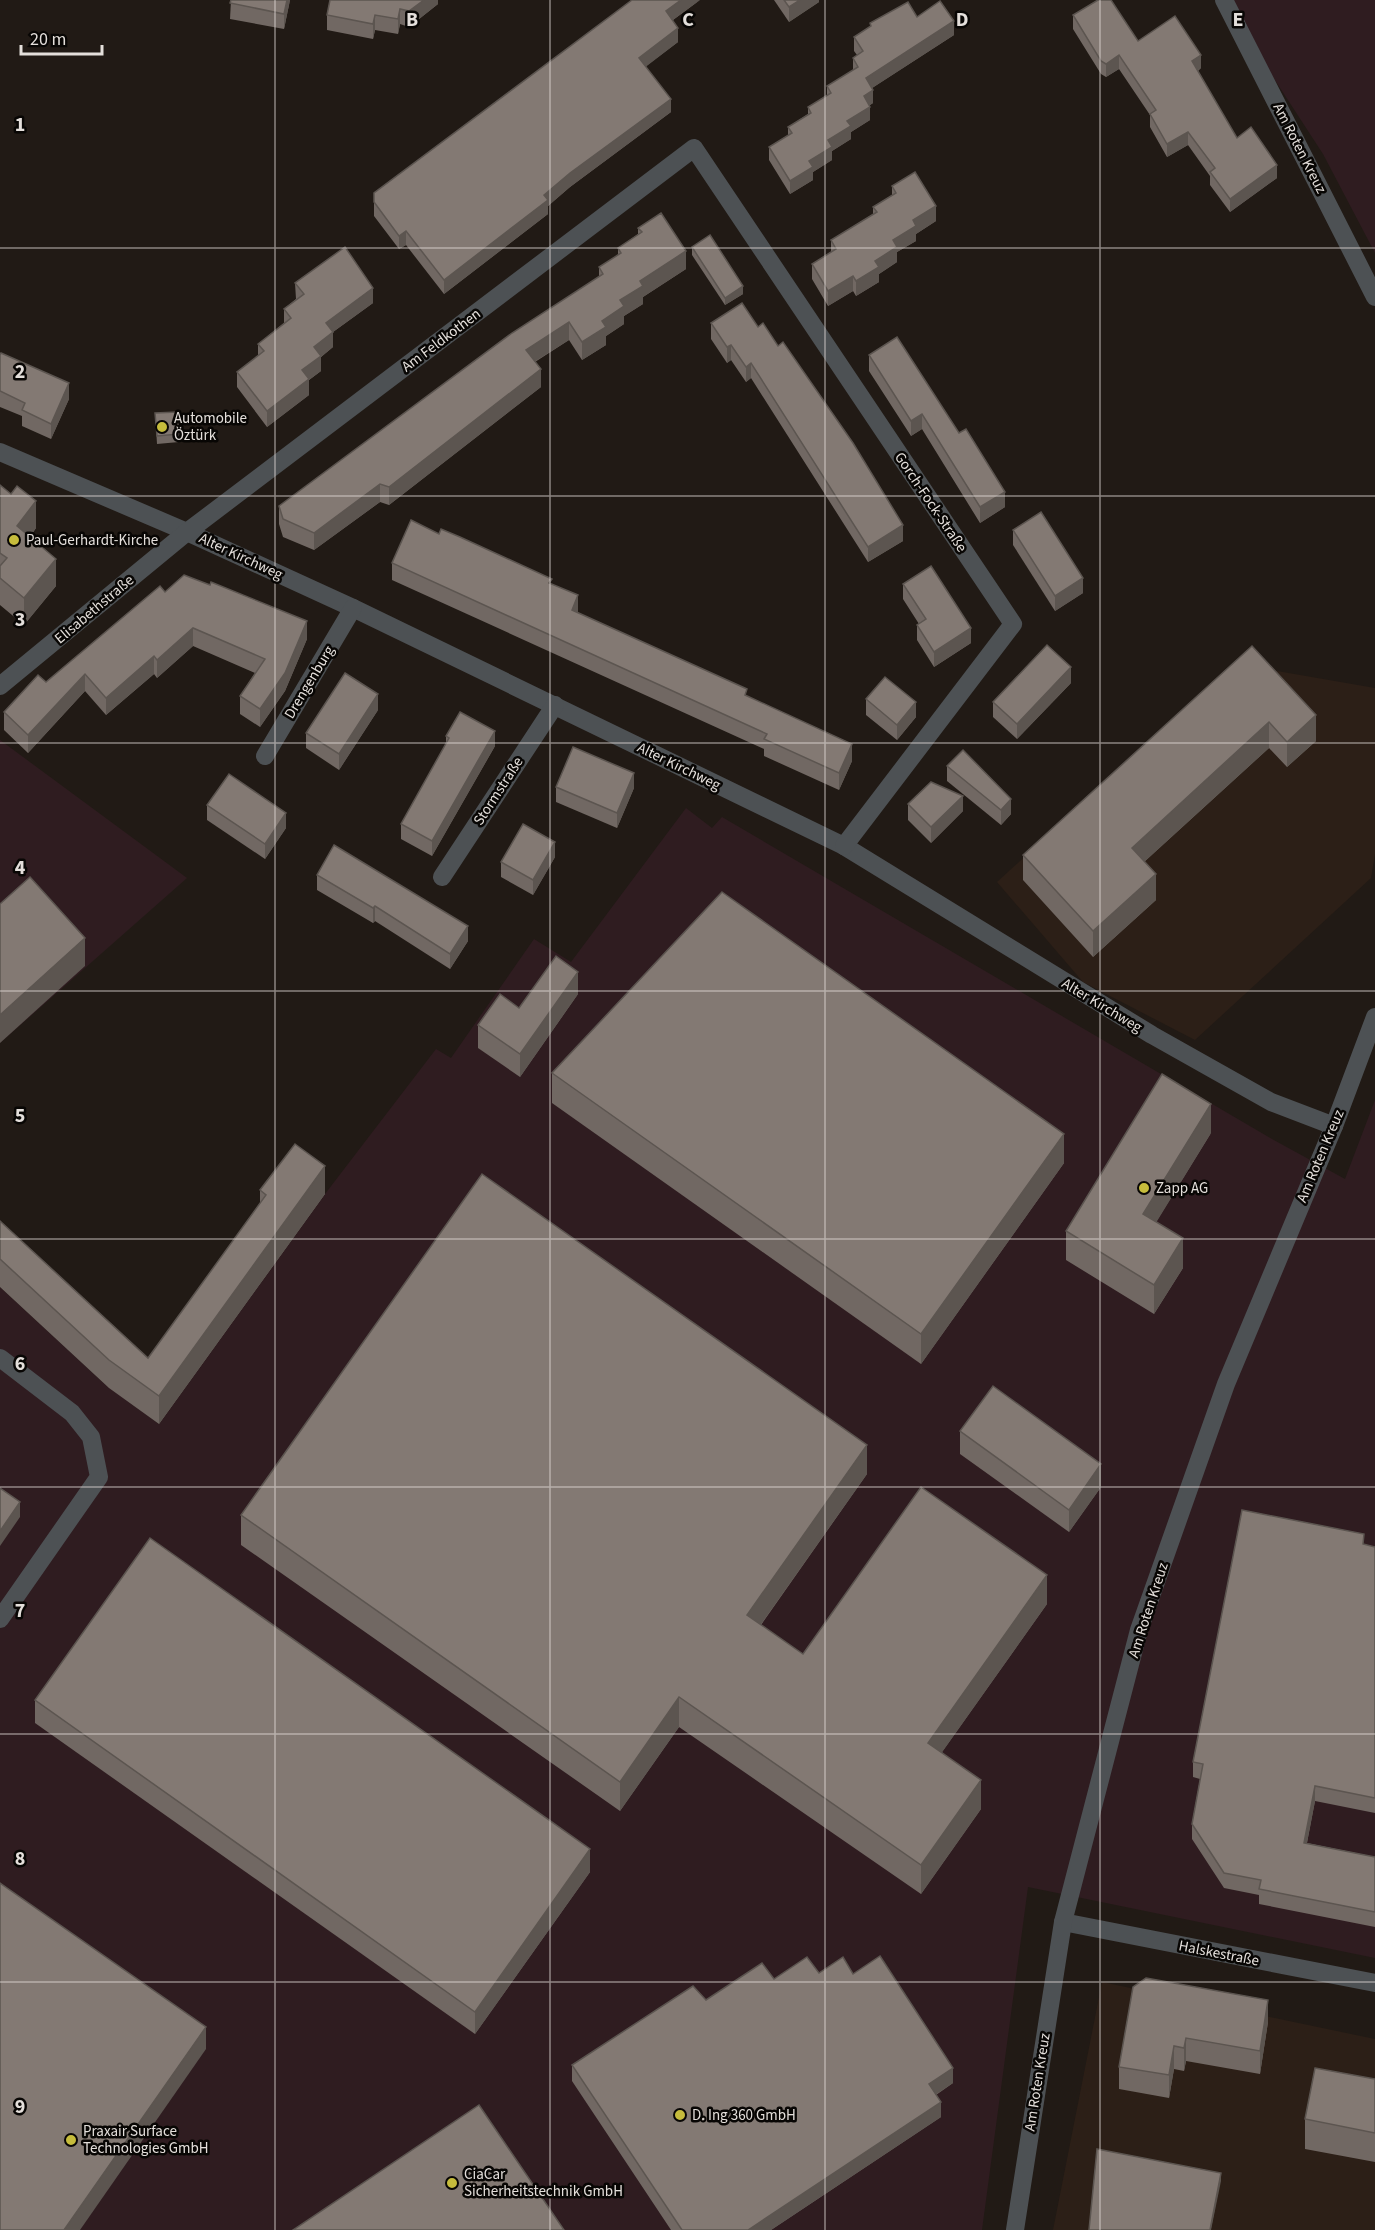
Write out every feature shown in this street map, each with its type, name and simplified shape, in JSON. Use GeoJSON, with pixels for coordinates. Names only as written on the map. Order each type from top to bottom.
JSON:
{"type":"FeatureCollection","features":[{"type":"Feature","properties":{"kind":"street","name":"Am Roten Kreuz"},"geometry":{"type":"LineString","coordinates":[[1224,0],[1375,297]]}},
{"type":"Feature","properties":{"kind":"street","name":"Am Feldkothen"},"geometry":{"type":"LineString","coordinates":[[187,532],[694,148]]}},
{"type":"Feature","properties":{"kind":"street","name":"Gorch-Fock-Straße"},"geometry":{"type":"LineString","coordinates":[[694,148],[1013,624],[844,846]]}},
{"type":"Feature","properties":{"kind":"street","name":"Alter Kirchweg"},"geometry":{"type":"LineString","coordinates":[[0,452],[187,532],[353,608],[844,846],[1152,1035],[1271,1102],[1334,1126]]}},
{"type":"Feature","properties":{"kind":"street","name":"Elisabethstraße"},"geometry":{"type":"LineString","coordinates":[[0,686],[187,532]]}},
{"type":"Feature","properties":{"kind":"street","name":"Drengenburg"},"geometry":{"type":"LineString","coordinates":[[265,756],[353,608]]}},
{"type":"Feature","properties":{"kind":"street","name":"Stormstraße"},"geometry":{"type":"LineString","coordinates":[[442,877],[555,705]]}},
{"type":"Feature","properties":{"kind":"street","name":"Am Roten Kreuz"},"geometry":{"type":"LineString","coordinates":[[1015,2230],[1063,1922],[1139,1630],[1226,1384],[1334,1126],[1375,1017]]}},
{"type":"Feature","properties":{"kind":"street"},"geometry":{"type":"LineString","coordinates":[[0,1358],[72,1413],[91,1437],[99,1477],[0,1619]]}},
{"type":"Feature","properties":{"kind":"street","name":"Halskestraße"},"geometry":{"type":"LineString","coordinates":[[1063,1922],[1375,1983]]}},
{"type":"Feature","properties":{"kind":"shaded area"},"geometry":{"type":"Polygon","coordinates":[[[1223,0],[1375,0],[1375,253],[1323,154],[1223,0]]]}},
{"type":"Feature","properties":{"kind":"shaded area"},"geometry":{"type":"Polygon","coordinates":[[[1236,664],[1375,688],[1375,854],[1371,878],[1195,1040],[1083,982],[997,882],[1236,664]]]}},
{"type":"Feature","properties":{"kind":"shaded area"},"geometry":{"type":"Polygon","coordinates":[[[0,740],[187,878],[0,1043],[0,740]]]}},
{"type":"Feature","properties":{"kind":"shaded area"},"geometry":{"type":"Polygon","coordinates":[[[686,808],[712,828],[722,817],[1272,1139],[1345,1179],[1375,1100],[1375,1958],[1028,1887],[982,2230],[0,2230],[0,1287],[106,1385],[159,1424],[325,1194],[436,1049],[451,1058],[534,939],[571,962],[686,808]]]}},
{"type":"Feature","properties":{"kind":"shaded area"},"geometry":{"type":"Polygon","coordinates":[[[1102,1982],[1375,2039],[1375,2230],[1053,2230],[1102,1982]]]}},
{"type":"Feature","properties":{"kind":"building"},"geometry":{"type":"Polygon","coordinates":[[[231,0],[287,0],[284,14],[230,3],[231,0]]]}},
{"type":"Feature","properties":{"kind":"building"},"geometry":{"type":"Polygon","coordinates":[[[330,0],[424,0],[409,11],[400,9],[398,19],[375,15],[373,24],[327,15],[330,0]]]}},
{"type":"Feature","properties":{"kind":"building"},"geometry":{"type":"Polygon","coordinates":[[[632,0],[681,0],[666,11],[678,28],[639,58],[671,99],[570,173],[544,195],[548,200],[444,280],[406,231],[399,236],[374,202],[374,193],[632,0]]]}},
{"type":"Feature","properties":{"kind":"building"},"geometry":{"type":"Polygon","coordinates":[[[784,0],[800,0],[789,7],[784,0]]]}},
{"type":"Feature","properties":{"kind":"building"},"geometry":{"type":"Polygon","coordinates":[[[1098,0],[1111,0],[1138,41],[1175,16],[1201,55],[1192,61],[1237,138],[1251,127],[1277,165],[1230,199],[1210,172],[1215,168],[1188,132],[1167,144],[1150,114],[1156,110],[1119,55],[1106,64],[1101,61],[1073,15],[1098,0]]]}},
{"type":"Feature","properties":{"kind":"building"},"geometry":{"type":"Polygon","coordinates":[[[940,1],[954,21],[866,78],[873,90],[864,96],[870,107],[847,121],[851,126],[828,140],[832,147],[809,161],[813,167],[790,181],[769,147],[792,133],[788,127],[811,113],[808,107],[831,93],[827,86],[858,67],[853,58],[863,51],[854,37],[871,26],[870,23],[908,2],[917,17],[940,1]]]}},
{"type":"Feature","properties":{"kind":"building"},"geometry":{"type":"Polygon","coordinates":[[[915,172],[936,206],[913,220],[916,226],[893,240],[897,247],[875,261],[879,267],[856,281],[853,276],[828,291],[812,264],[836,249],[831,240],[877,212],[873,207],[896,193],[892,186],[915,172]]]}},
{"type":"Feature","properties":{"kind":"building"},"geometry":{"type":"Polygon","coordinates":[[[661,213],[686,251],[640,281],[643,286],[620,300],[624,306],[602,321],[606,327],[582,342],[569,322],[526,350],[541,369],[389,487],[380,484],[314,533],[283,519],[279,506],[512,333],[603,274],[599,267],[621,253],[618,248],[642,232],[638,228],[661,213]]]}},
{"type":"Feature","properties":{"kind":"building"},"geometry":{"type":"Polygon","coordinates":[[[710,235],[743,286],[725,298],[692,247],[710,235]]]}},
{"type":"Feature","properties":{"kind":"building"},"geometry":{"type":"Polygon","coordinates":[[[345,247],[373,288],[326,323],[333,332],[314,347],[321,356],[302,370],[309,379],[267,411],[237,372],[264,351],[258,344],[291,318],[284,309],[304,294],[295,283],[345,247]]]}},
{"type":"Feature","properties":{"kind":"building"},"geometry":{"type":"Polygon","coordinates":[[[742,303],[758,327],[763,323],[778,346],[783,342],[853,443],[903,525],[868,547],[751,363],[746,367],[731,345],[727,347],[711,323],[742,303]]]}},
{"type":"Feature","properties":{"kind":"building"},"geometry":{"type":"Polygon","coordinates":[[[897,337],[959,433],[966,429],[1005,492],[980,507],[922,414],[911,421],[869,355],[897,337]]]}},
{"type":"Feature","properties":{"kind":"building"},"geometry":{"type":"Polygon","coordinates":[[[1,353],[69,383],[51,424],[22,410],[25,403],[0,391],[1,353]]]}},
{"type":"Feature","properties":{"kind":"building"},"geometry":{"type":"Polygon","coordinates":[[[178,412],[179,434],[157,436],[155,413],[178,412]]]}},
{"type":"Feature","properties":{"kind":"building"},"geometry":{"type":"Polygon","coordinates":[[[0,485],[11,494],[17,486],[36,501],[17,526],[56,559],[24,598],[0,578],[0,566],[7,558],[0,553],[0,485]]]}},
{"type":"Feature","properties":{"kind":"building"},"geometry":{"type":"Polygon","coordinates":[[[1041,512],[1083,578],[1055,596],[1013,530],[1041,512]]]}},
{"type":"Feature","properties":{"kind":"building"},"geometry":{"type":"Polygon","coordinates":[[[411,520],[439,534],[441,529],[552,579],[549,583],[578,595],[572,610],[747,689],[745,695],[852,744],[839,773],[764,739],[767,734],[392,563],[411,520]]]}},
{"type":"Feature","properties":{"kind":"building"},"geometry":{"type":"Polygon","coordinates":[[[931,566],[971,628],[934,652],[917,625],[926,619],[903,584],[931,566]]]}},
{"type":"Feature","properties":{"kind":"building"},"geometry":{"type":"Polygon","coordinates":[[[184,575],[210,585],[211,582],[307,621],[285,673],[260,709],[240,696],[265,659],[193,628],[157,660],[154,656],[106,698],[85,674],[28,735],[4,712],[38,675],[46,682],[160,586],[165,592],[184,575]]]}},
{"type":"Feature","properties":{"kind":"building"},"geometry":{"type":"Polygon","coordinates":[[[1047,645],[1071,667],[1017,724],[993,702],[1047,645]]]}},
{"type":"Feature","properties":{"kind":"building"},"geometry":{"type":"Polygon","coordinates":[[[1252,646],[1316,715],[1287,742],[1269,722],[1132,848],[1156,874],[1093,931],[1023,855],[1252,646]]]}},
{"type":"Feature","properties":{"kind":"building"},"geometry":{"type":"Polygon","coordinates":[[[345,673],[378,694],[339,754],[306,733],[345,673]]]}},
{"type":"Feature","properties":{"kind":"building"},"geometry":{"type":"Polygon","coordinates":[[[885,677],[916,702],[897,725],[866,699],[885,677]]]}},
{"type":"Feature","properties":{"kind":"building"},"geometry":{"type":"Polygon","coordinates":[[[460,712],[495,731],[432,841],[401,824],[449,738],[446,736],[460,712]]]}},
{"type":"Feature","properties":{"kind":"building"},"geometry":{"type":"Polygon","coordinates":[[[573,747],[634,773],[617,813],[556,787],[573,747]]]}},
{"type":"Feature","properties":{"kind":"building"},"geometry":{"type":"Polygon","coordinates":[[[963,750],[1011,799],[1001,810],[947,766],[963,750]]]}},
{"type":"Feature","properties":{"kind":"building"},"geometry":{"type":"Polygon","coordinates":[[[229,774],[286,813],[265,844],[207,805],[229,774]]]}},
{"type":"Feature","properties":{"kind":"building"},"geometry":{"type":"Polygon","coordinates":[[[931,782],[963,796],[931,827],[908,804],[931,782]]]}},
{"type":"Feature","properties":{"kind":"building"},"geometry":{"type":"Polygon","coordinates":[[[523,824],[555,842],[533,880],[501,862],[523,824]]]}},
{"type":"Feature","properties":{"kind":"building"},"geometry":{"type":"Polygon","coordinates":[[[334,845],[468,926],[450,954],[375,906],[373,908],[317,875],[334,845]]]}},
{"type":"Feature","properties":{"kind":"building"},"geometry":{"type":"Polygon","coordinates":[[[30,877],[85,938],[0,1015],[0,904],[30,877]]]}},
{"type":"Feature","properties":{"kind":"building"},"geometry":{"type":"Polygon","coordinates":[[[722,892],[1064,1134],[921,1334],[552,1073],[722,892]]]}},
{"type":"Feature","properties":{"kind":"building"},"geometry":{"type":"Polygon","coordinates":[[[556,956],[578,972],[520,1054],[478,1025],[500,994],[519,1008],[556,956]]]}},
{"type":"Feature","properties":{"kind":"building","name":"Zapp AG"},"geometry":{"type":"Polygon","coordinates":[[[1162,1074],[1211,1104],[1143,1214],[1183,1238],[1154,1285],[1066,1231],[1162,1074]]]}},
{"type":"Feature","properties":{"kind":"building"},"geometry":{"type":"Polygon","coordinates":[[[295,1144],[325,1166],[159,1396],[109,1360],[0,1259],[0,1221],[148,1358],[266,1195],[260,1190],[295,1144]]]}},
{"type":"Feature","properties":{"kind":"building"},"geometry":{"type":"Polygon","coordinates":[[[482,1174],[867,1445],[747,1615],[803,1654],[921,1487],[1047,1575],[928,1743],[981,1780],[921,1865],[679,1697],[620,1782],[241,1515],[482,1174]]]}},
{"type":"Feature","properties":{"kind":"building"},"geometry":{"type":"Polygon","coordinates":[[[993,1386],[1101,1464],[1069,1510],[960,1431],[993,1386]]]}},
{"type":"Feature","properties":{"kind":"building"},"geometry":{"type":"Polygon","coordinates":[[[0,1488],[20,1502],[0,1531],[0,1488]]]}},
{"type":"Feature","properties":{"kind":"building"},"geometry":{"type":"Polygon","coordinates":[[[1242,1510],[1364,1534],[1363,1544],[1375,1547],[1375,1798],[1315,1786],[1304,1843],[1375,1857],[1375,1912],[1259,1889],[1261,1880],[1224,1873],[1192,1824],[1203,1764],[1193,1762],[1242,1510]]]}},
{"type":"Feature","properties":{"kind":"building"},"geometry":{"type":"Polygon","coordinates":[[[150,1538],[590,1849],[475,2012],[35,1700],[150,1538]]]}},
{"type":"Feature","properties":{"kind":"building","name":"Praxair Surface Technologies GmbH"},"geometry":{"type":"Polygon","coordinates":[[[0,1883],[206,2027],[64,2230],[0,2230],[0,1883]]]}},
{"type":"Feature","properties":{"kind":"building"},"geometry":{"type":"Polygon","coordinates":[[[880,1956],[953,2068],[929,2084],[941,2102],[748,2230],[682,2230],[572,2065],[693,1986],[706,2000],[762,1963],[774,1979],[807,1957],[819,1973],[843,1957],[853,1974],[880,1956]]]}},
{"type":"Feature","properties":{"kind":"building"},"geometry":{"type":"Polygon","coordinates":[[[1146,1978],[1268,2000],[1260,2051],[1186,2038],[1184,2048],[1174,2046],[1169,2075],[1119,2067],[1133,1987],[1146,1978]]]}},
{"type":"Feature","properties":{"kind":"building"},"geometry":{"type":"Polygon","coordinates":[[[1315,2068],[1375,2079],[1375,2133],[1305,2119],[1315,2068]]]}},
{"type":"Feature","properties":{"kind":"building","name":"CiaCar Sicherheitstechnik GmbH"},"geometry":{"type":"Polygon","coordinates":[[[479,2105],[564,2230],[293,2230],[479,2105]]]}},
{"type":"Feature","properties":{"kind":"building"},"geometry":{"type":"Polygon","coordinates":[[[1097,2149],[1221,2173],[1210,2230],[1089,2230],[1097,2149]]]}},
{"type":"Feature","properties":{"kind":"place","name":"Automobile Öztürk"},"geometry":{"type":"Point","coordinates":[162,427]}},
{"type":"Feature","properties":{"kind":"place","name":"Paul-Gerhardt-Kirche"},"geometry":{"type":"Point","coordinates":[14,540]}},
{"type":"Feature","properties":{"kind":"place","name":"Zapp AG"},"geometry":{"type":"Point","coordinates":[1144,1188]}},
{"type":"Feature","properties":{"kind":"place","name":"D. Ing 360 GmbH"},"geometry":{"type":"Point","coordinates":[680,2115]}},
{"type":"Feature","properties":{"kind":"place","name":"Praxair Surface Technologies GmbH"},"geometry":{"type":"Point","coordinates":[71,2140]}},
{"type":"Feature","properties":{"kind":"place","name":"CiaCar Sicherheitstechnik GmbH"},"geometry":{"type":"Point","coordinates":[452,2183]}}]}
